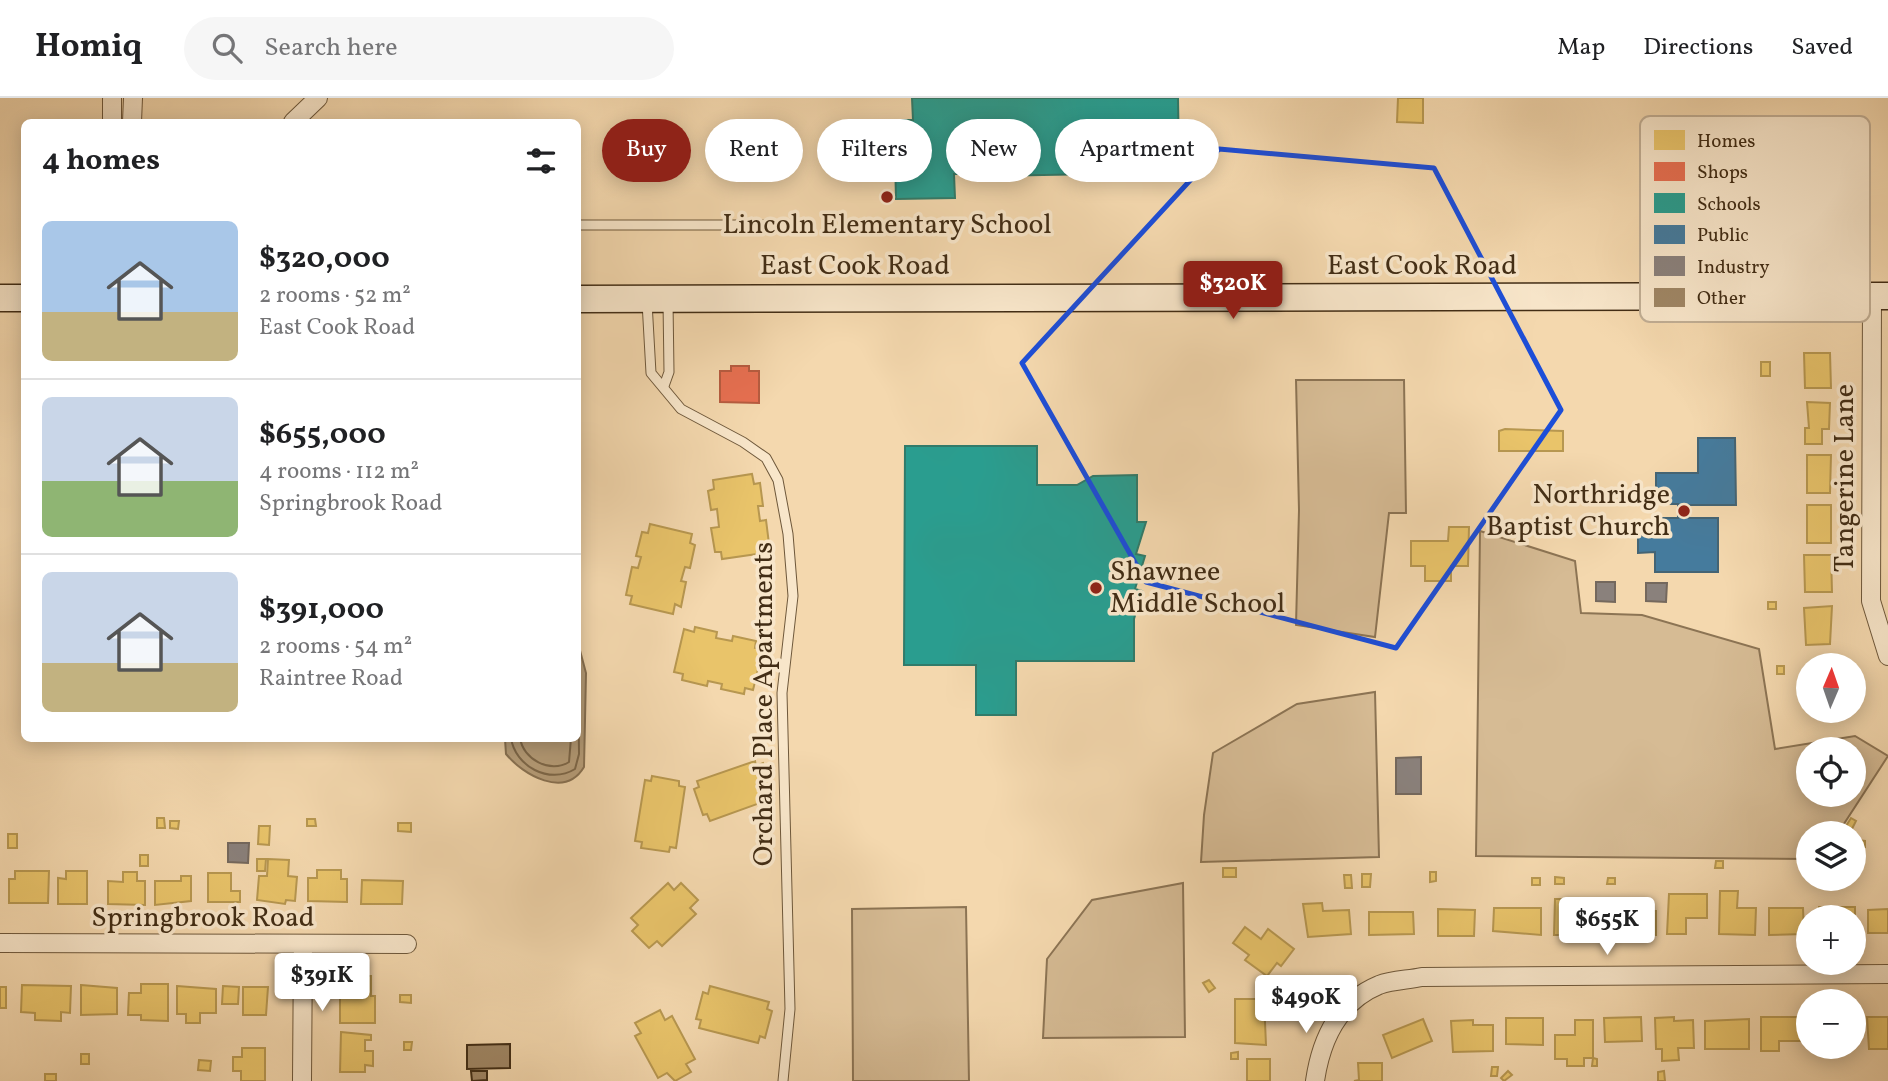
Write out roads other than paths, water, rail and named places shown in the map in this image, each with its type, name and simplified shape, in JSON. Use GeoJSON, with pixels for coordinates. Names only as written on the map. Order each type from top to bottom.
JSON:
{"type":"FeatureCollection","features":[{"type":"Feature","properties":{"kind":"main road","name":"East Cook Road"},"geometry":{"type":"LineString","coordinates":[[581,299],[1640,296]]}},
{"type":"Feature","properties":{"kind":"main road"},"geometry":{"type":"LineString","coordinates":[[0,298],[21,298]]}},
{"type":"Feature","properties":{"kind":"street"},"geometry":{"type":"LineString","coordinates":[[112,98],[112,119]]}},
{"type":"Feature","properties":{"kind":"street"},"geometry":{"type":"LineString","coordinates":[[132,119],[133,98]]}},
{"type":"Feature","properties":{"kind":"street"},"geometry":{"type":"LineString","coordinates":[[296,119],[318,98]]}},
{"type":"Feature","properties":{"kind":"street","name":"Tangerine Lane"},"geometry":{"type":"LineString","coordinates":[[1880,296],[1871,601],[1888,656]]}},
{"type":"Feature","properties":{"kind":"street","name":"Springbrook Road"},"geometry":{"type":"LineString","coordinates":[[0,943],[407,944]]}},
{"type":"Feature","properties":{"kind":"street"},"geometry":{"type":"LineString","coordinates":[[302,1081],[303,944]]}},
{"type":"Feature","properties":{"kind":"street"},"geometry":{"type":"LineString","coordinates":[[1315,1081],[1320,1050],[1344,1006],[1379,985],[1422,977],[1888,974]]}},
{"type":"Feature","properties":{"kind":"lane"},"geometry":{"type":"LineString","coordinates":[[581,225],[796,225]]}},
{"type":"Feature","properties":{"kind":"lane"},"geometry":{"type":"LineString","coordinates":[[658,298],[669,372],[664,386]]}},
{"type":"Feature","properties":{"kind":"lane","name":"Orchard Place Apartments"},"geometry":{"type":"LineString","coordinates":[[658,298],[651,373],[681,409],[743,442],[766,458],[778,480],[789,534],[793,596],[782,693],[790,1009],[783,1081]]}},
{"type":"Feature","properties":{"kind":"water"},"geometry":{"type":"Polygon","coordinates":[[[581,654],[586,673],[584,767],[576,776],[555,782],[533,776],[506,754],[505,742],[581,742],[581,654]]]}},
{"type":"Feature","properties":{"kind":"place","name":"Lincoln Elementary School"},"geometry":{"type":"Point","coordinates":[887,197]}},
{"type":"Feature","properties":{"kind":"place","name":"Northridge Baptist Church"},"geometry":{"type":"Point","coordinates":[1684,511]}},
{"type":"Feature","properties":{"kind":"place","name":"Shawnee Middle School"},"geometry":{"type":"Point","coordinates":[1096,588]}}]}
